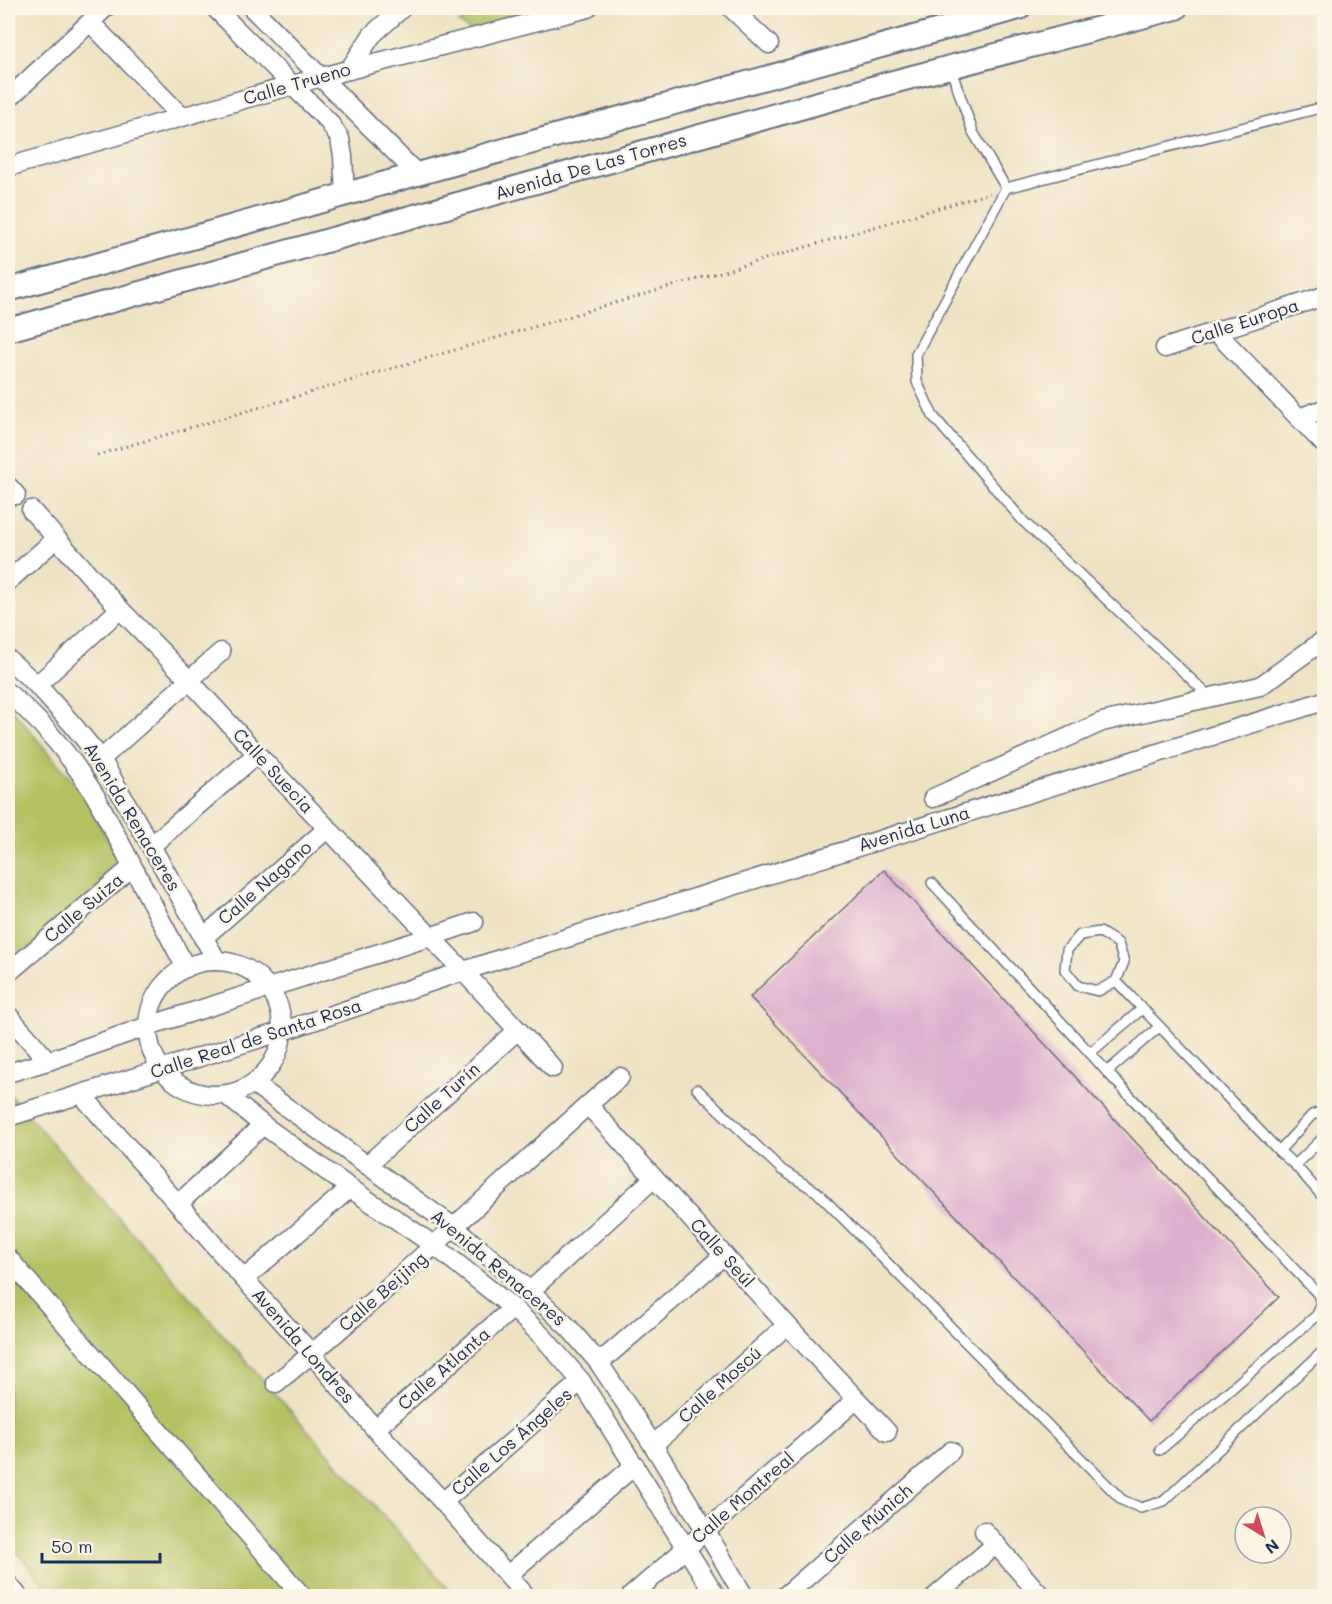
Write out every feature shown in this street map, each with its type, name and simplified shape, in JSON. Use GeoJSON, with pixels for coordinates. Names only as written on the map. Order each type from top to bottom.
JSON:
{"type":"FeatureCollection","features":[{"type":"Feature","properties":{"kind":"street"},"geometry":{"type":"LineString","coordinates":[[8,99],[105,8]]}},
{"type":"Feature","properties":{"kind":"street"},"geometry":{"type":"LineString","coordinates":[[214,8],[329,122],[340,139],[345,195]]}},
{"type":"Feature","properties":{"kind":"street"},"geometry":{"type":"LineString","coordinates":[[349,70],[372,35],[402,8]]}},
{"type":"Feature","properties":{"kind":"street","name":"Calle Trueno"},"geometry":{"type":"LineString","coordinates":[[8,167],[321,77],[585,8]]}},
{"type":"Feature","properties":{"kind":"street"},"geometry":{"type":"LineString","coordinates":[[731,8],[769,44]]}},
{"type":"Feature","properties":{"kind":"street"},"geometry":{"type":"LineString","coordinates":[[8,290],[417,174],[1019,8]]}},
{"type":"Feature","properties":{"kind":"street","name":"Avenida De Las Torres"},"geometry":{"type":"LineString","coordinates":[[8,330],[950,67],[1176,8]]}},
{"type":"Feature","properties":{"kind":"street"},"geometry":{"type":"LineString","coordinates":[[257,9],[417,174]]}},
{"type":"Feature","properties":{"kind":"street"},"geometry":{"type":"LineString","coordinates":[[90,22],[182,117]]}},
{"type":"Feature","properties":{"kind":"street","name":"Calle Europa"},"geometry":{"type":"LineString","coordinates":[[1165,348],[1324,296]]}},
{"type":"Feature","properties":{"kind":"street"},"geometry":{"type":"LineString","coordinates":[[1216,332],[1324,444]]}},
{"type":"Feature","properties":{"kind":"street"},"geometry":{"type":"LineString","coordinates":[[1299,418],[1324,409]]}},
{"type":"Feature","properties":{"kind":"street","name":"Calle Suecia"},"geometry":{"type":"LineString","coordinates":[[31,510],[120,609],[430,937],[464,970],[553,1068]]}},
{"type":"Feature","properties":{"kind":"street"},"geometry":{"type":"LineString","coordinates":[[8,581],[56,539]]}},
{"type":"Feature","properties":{"kind":"street"},"geometry":{"type":"LineString","coordinates":[[37,685],[120,609]]}},
{"type":"Feature","properties":{"kind":"street"},"geometry":{"type":"LineString","coordinates":[[933,798],[1102,722],[1260,686],[1324,640]]}},
{"type":"Feature","properties":{"kind":"street"},"geometry":{"type":"LineString","coordinates":[[101,759],[221,652]]}},
{"type":"Feature","properties":{"kind":"street","name":"Avenida Renaceres"},"geometry":{"type":"LineString","coordinates":[[8,659],[37,685],[74,725],[101,759],[217,961]]}},
{"type":"Feature","properties":{"kind":"street","name":"Avenida Renaceres"},"geometry":{"type":"LineString","coordinates":[[8,693],[43,726],[81,772],[186,968]]}},
{"type":"Feature","properties":{"kind":"street","name":"Avenida Luna"},"geometry":{"type":"LineString","coordinates":[[503,958],[1324,701]]}},
{"type":"Feature","properties":{"kind":"street"},"geometry":{"type":"LineString","coordinates":[[151,846],[257,754]]}},
{"type":"Feature","properties":{"kind":"street","name":"Calle Nagano"},"geometry":{"type":"LineString","coordinates":[[203,938],[328,828]]}},
{"type":"Feature","properties":{"kind":"street","name":"Calle Suiza"},"geometry":{"type":"LineString","coordinates":[[8,973],[132,867]]}},
{"type":"Feature","properties":{"kind":"street"},"geometry":{"type":"LineString","coordinates":[[8,1073],[474,922]]}},
{"type":"Feature","properties":{"kind":"street","name":"Calle Real de Santa Rosa"},"geometry":{"type":"LineString","coordinates":[[8,1117],[283,1031],[503,958]]}},
{"type":"Feature","properties":{"kind":"street"},"geometry":{"type":"LineString","coordinates":[[217,961],[237,964],[255,973],[269,987],[280,1008],[283,1031],[279,1051],[269,1070],[254,1084],[226,1095],[207,1096],[190,1091],[174,1082],[161,1069],[153,1056],[148,1026],[155,998],[173,976],[186,968],[217,961]]}},
{"type":"Feature","properties":{"kind":"street"},"geometry":{"type":"LineString","coordinates":[[8,1015],[48,1061]]}},
{"type":"Feature","properties":{"kind":"street","name":"Calle Turín"},"geometry":{"type":"LineString","coordinates":[[367,1165],[518,1030]]}},
{"type":"Feature","properties":{"kind":"street","name":"Calle Beijing"},"geometry":{"type":"LineString","coordinates":[[276,1383],[435,1246],[620,1077]]}},
{"type":"Feature","properties":{"kind":"street","name":"Avenida Renaceres"},"geometry":{"type":"LineString","coordinates":[[254,1084],[454,1228],[530,1291],[569,1328],[600,1364],[653,1445],[744,1596]]}},
{"type":"Feature","properties":{"kind":"street","name":"Avenida Londres"},"geometry":{"type":"LineString","coordinates":[[82,1095],[312,1354],[375,1429],[526,1596]]}},
{"type":"Feature","properties":{"kind":"street","name":"Avenida Renaceres"},"geometry":{"type":"LineString","coordinates":[[226,1095],[263,1125],[350,1188],[435,1246],[513,1308],[543,1337],[581,1381],[716,1596]]}},
{"type":"Feature","properties":{"kind":"street","name":"Calle Seúl"},"geometry":{"type":"LineString","coordinates":[[588,1105],[887,1432]]}},
{"type":"Feature","properties":{"kind":"street"},"geometry":{"type":"LineString","coordinates":[[178,1204],[263,1125]]}},
{"type":"Feature","properties":{"kind":"street"},"geometry":{"type":"LineString","coordinates":[[530,1291],[654,1178]]}},
{"type":"Feature","properties":{"kind":"street"},"geometry":{"type":"LineString","coordinates":[[244,1280],[350,1188]]}},
{"type":"Feature","properties":{"kind":"street"},"geometry":{"type":"LineString","coordinates":[[600,1364],[724,1255]]}},
{"type":"Feature","properties":{"kind":"street"},"geometry":{"type":"LineString","coordinates":[[8,1258],[302,1596]]}},
{"type":"Feature","properties":{"kind":"street","name":"Calle Atlanta"},"geometry":{"type":"LineString","coordinates":[[375,1429],[513,1308]]}},
{"type":"Feature","properties":{"kind":"street","name":"Calle Moscú"},"geometry":{"type":"LineString","coordinates":[[653,1445],[787,1325]]}},
{"type":"Feature","properties":{"kind":"street","name":"Calle Los Ángeles"},"geometry":{"type":"LineString","coordinates":[[443,1502],[581,1381]]}},
{"type":"Feature","properties":{"kind":"street","name":"Calle Montreal"},"geometry":{"type":"LineString","coordinates":[[631,1596],[856,1400]]}},
{"type":"Feature","properties":{"kind":"street","name":"Calle Múnich"},"geometry":{"type":"LineString","coordinates":[[785,1596],[951,1451]]}},
{"type":"Feature","properties":{"kind":"street"},"geometry":{"type":"LineString","coordinates":[[508,1575],[635,1465]]}},
{"type":"Feature","properties":{"kind":"street"},"geometry":{"type":"LineString","coordinates":[[936,1596],[990,1538],[1041,1596]]}},
{"type":"Feature","properties":{"kind":"street"},"geometry":{"type":"LineString","coordinates":[[8,1584],[18,1596]]}},
{"type":"Feature","properties":{"kind":"lane"},"geometry":{"type":"LineString","coordinates":[[950,67],[973,132],[1006,188]]}},
{"type":"Feature","properties":{"kind":"lane"},"geometry":{"type":"LineString","coordinates":[[1210,697],[1024,522],[933,416],[917,382],[916,354],[1006,188],[1324,107]]}},
{"type":"Feature","properties":{"kind":"lane"},"geometry":{"type":"LineString","coordinates":[[932,883],[1107,1072],[1317,1293],[1322,1304],[1317,1315],[1160,1450]]}},
{"type":"Feature","properties":{"kind":"lane"},"geometry":{"type":"LineString","coordinates":[[1100,932],[1118,943],[1124,962],[1116,981],[1098,990],[1078,986],[1065,970],[1067,950],[1080,935],[1100,932]]}},
{"type":"Feature","properties":{"kind":"lane"},"geometry":{"type":"LineString","coordinates":[[1116,981],[1295,1165],[1324,1198]]}},
{"type":"Feature","properties":{"kind":"lane"},"geometry":{"type":"LineString","coordinates":[[1090,1053],[1142,1009]]}},
{"type":"Feature","properties":{"kind":"lane"},"geometry":{"type":"LineString","coordinates":[[1107,1072],[1159,1027]]}},
{"type":"Feature","properties":{"kind":"lane"},"geometry":{"type":"LineString","coordinates":[[697,1089],[782,1170],[817,1192],[1122,1500],[1141,1508],[1164,1501],[1324,1350]]}},
{"type":"Feature","properties":{"kind":"lane"},"geometry":{"type":"LineString","coordinates":[[1279,1151],[1312,1114],[1324,1111]]}},
{"type":"Feature","properties":{"kind":"lane"},"geometry":{"type":"LineString","coordinates":[[1295,1165],[1324,1137]]}},
{"type":"Feature","properties":{"kind":"path"},"geometry":{"type":"LineString","coordinates":[[97,455],[1006,188]]}},
{"type":"Feature","properties":{"kind":"green space"},"geometry":{"type":"Polygon","coordinates":[[[477,8],[560,8],[470,30],[459,23],[477,8]]]}},
{"type":"Feature","properties":{"kind":"green space"},"geometry":{"type":"Polygon","coordinates":[[[8,706],[84,795],[120,863],[115,876],[8,968],[8,706]]]}},
{"type":"Feature","properties":{"kind":"green space"},"geometry":{"type":"Polygon","coordinates":[[[8,1093],[455,1596],[53,1596],[8,1541],[8,1093]]]}},
{"type":"Feature","properties":{"kind":"building"},"geometry":{"type":"Polygon","coordinates":[[[884,870],[1279,1297],[1149,1421],[750,997],[884,870]]]}}]}
